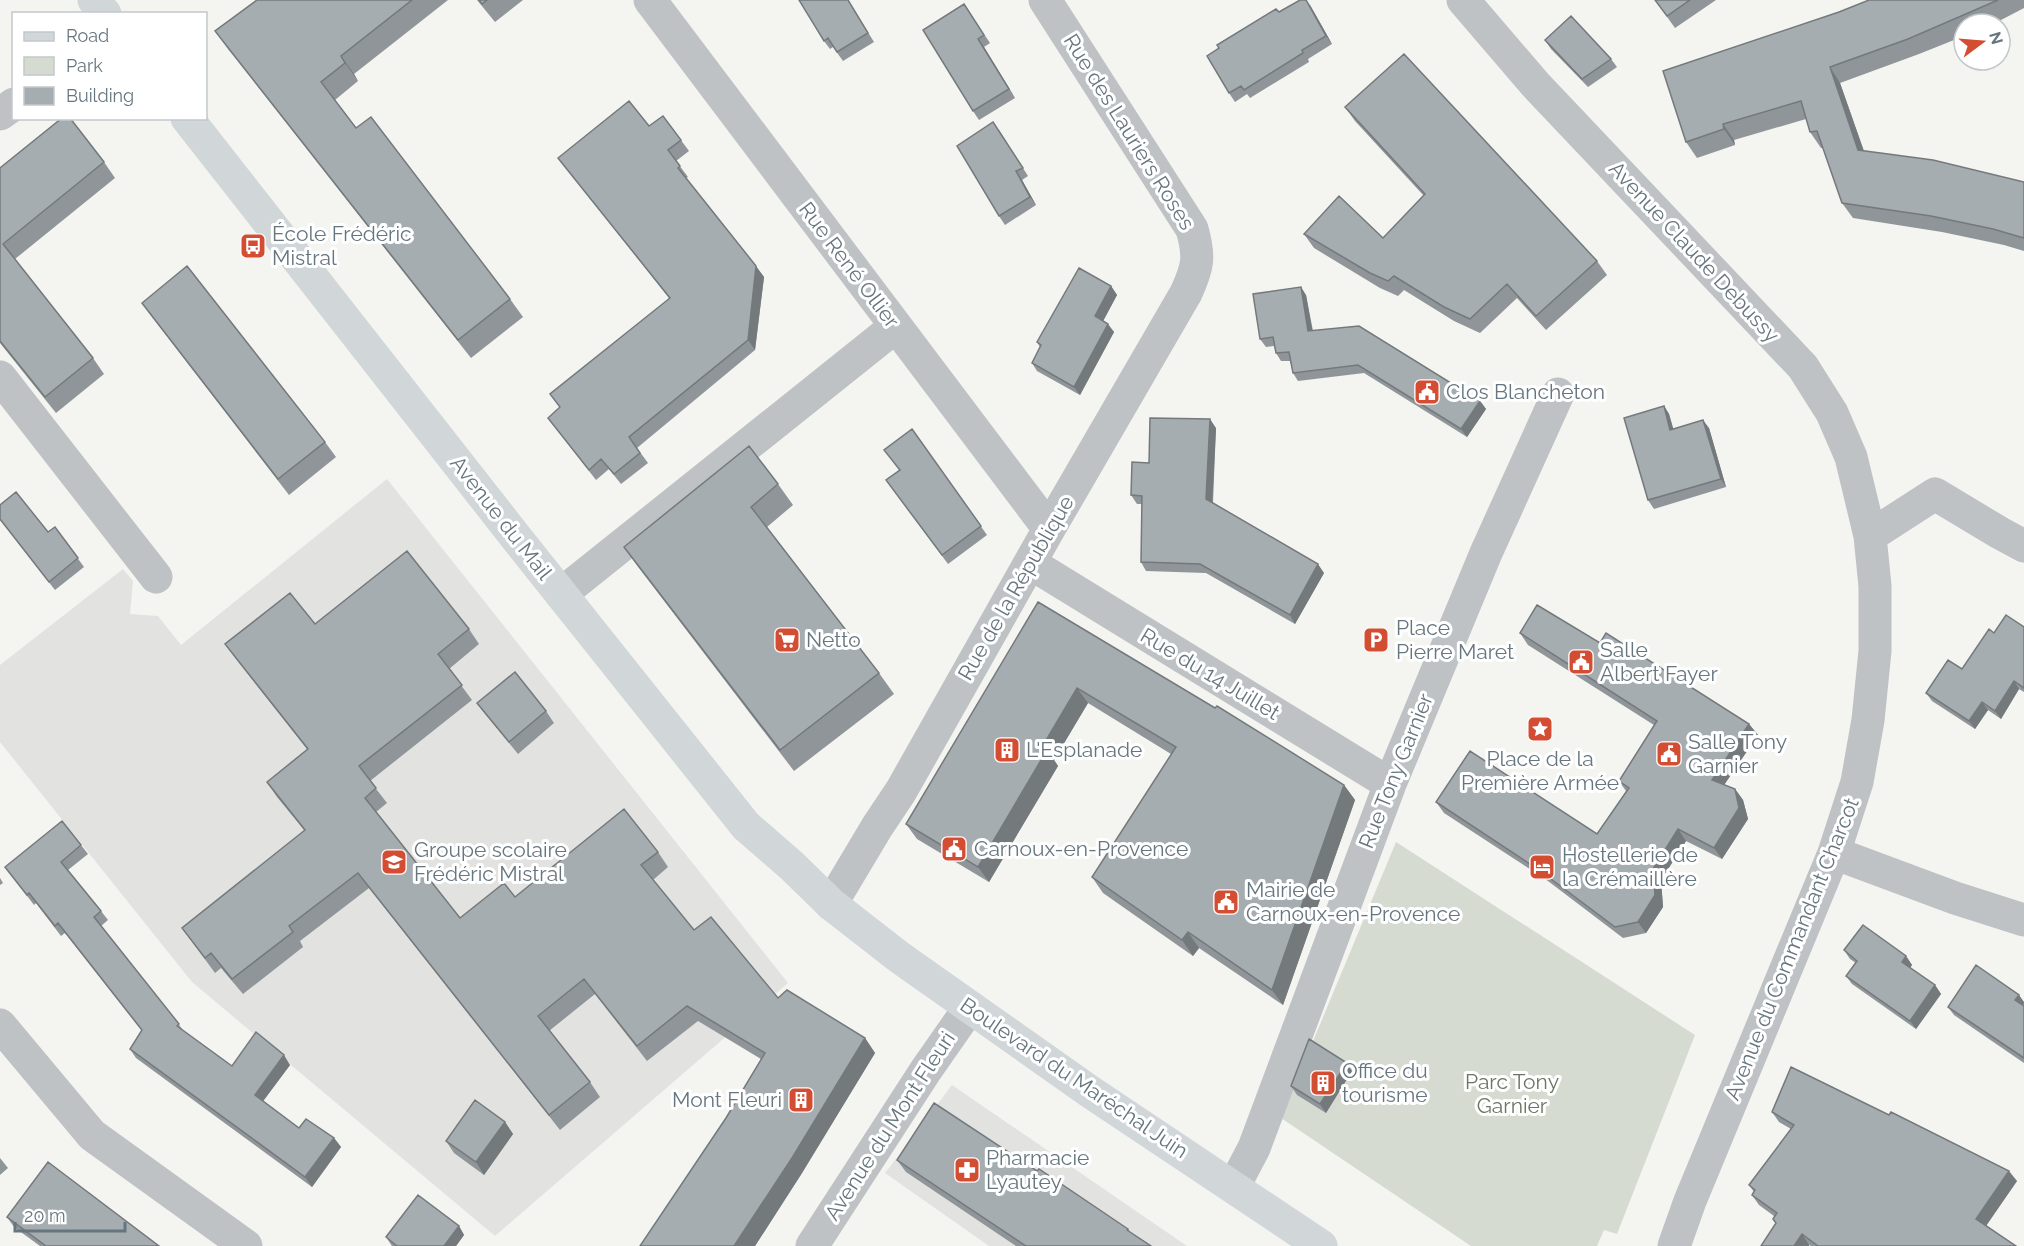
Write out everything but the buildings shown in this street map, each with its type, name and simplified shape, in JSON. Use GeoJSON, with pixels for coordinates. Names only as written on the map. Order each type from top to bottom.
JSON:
{"type":"FeatureCollection","features":[{"type":"Feature","properties":{"kind":"main road"},"geometry":{"type":"LineString","coordinates":[[94,0],[103,12]]}},
{"type":"Feature","properties":{"kind":"main road","name":"Avenue du Mail"},"geometry":{"type":"LineString","coordinates":[[189,120],[746,826],[831,904]]}},
{"type":"Feature","properties":{"kind":"main road","name":"Boulevard du Maréchal Juin"},"geometry":{"type":"LineString","coordinates":[[831,904],[868,934],[1089,1091],[1322,1246]]}},
{"type":"Feature","properties":{"kind":"street","name":"Rue René Ollier"},"geometry":{"type":"LineString","coordinates":[[650,0],[1049,529]]}},
{"type":"Feature","properties":{"kind":"street","name":"Rue des Lauriers Roses"},"geometry":{"type":"LineString","coordinates":[[1045,0],[1192,229],[1198,248],[1197,270]]}},
{"type":"Feature","properties":{"kind":"street","name":"Avenue Claude Debussy"},"geometry":{"type":"LineString","coordinates":[[1463,0],[1535,84],[1803,367],[1832,413],[1851,457],[1870,536]]}},
{"type":"Feature","properties":{"kind":"street","name":"Rue de la République"},"geometry":{"type":"LineString","coordinates":[[831,904],[877,826],[901,791],[1197,270]]}},
{"type":"Feature","properties":{"kind":"street"},"geometry":{"type":"LineString","coordinates":[[561,594],[896,327]]}},
{"type":"Feature","properties":{"kind":"street"},"geometry":{"type":"LineString","coordinates":[[0,377],[156,577]]}},
{"type":"Feature","properties":{"kind":"street","name":"Rue Tony Garnier"},"geometry":{"type":"LineString","coordinates":[[1234,1186],[1254,1148],[1390,784],[1486,553],[1558,394]]}},
{"type":"Feature","properties":{"kind":"street"},"geometry":{"type":"LineString","coordinates":[[1870,536],[1935,494],[2024,546]]}},
{"type":"Feature","properties":{"kind":"street","name":"Avenue du Commandant Charcot"},"geometry":{"type":"LineString","coordinates":[[1674,1246],[1690,1201],[1834,853],[1857,782],[1869,720],[1875,651],[1875,586],[1870,536]]}},
{"type":"Feature","properties":{"kind":"street","name":"Rue du 14 Juillet"},"geometry":{"type":"LineString","coordinates":[[1030,563],[1390,784]]}},
{"type":"Feature","properties":{"kind":"street"},"geometry":{"type":"LineString","coordinates":[[1834,853],[2024,920]]}},
{"type":"Feature","properties":{"kind":"street","name":"Avenue du Mont Fleuri"},"geometry":{"type":"LineString","coordinates":[[812,1246],[969,1007]]}},
{"type":"Feature","properties":{"kind":"street"},"geometry":{"type":"LineString","coordinates":[[0,1025],[92,1135],[246,1246]]}},
{"type":"Feature","properties":{"kind":"shaded area","name":"Groupe scolaire Frédéric Mistral"},"geometry":{"type":"Polygon","coordinates":[[[387,479],[788,983],[495,1236],[192,982],[0,742],[0,665],[123,569],[133,581],[130,614],[158,616],[181,645],[387,479]]]}},
{"type":"Feature","properties":{"kind":"shaded area"},"geometry":{"type":"Polygon","coordinates":[[[952,1085],[1187,1246],[989,1246],[885,1173],[952,1085]]]}},
{"type":"Feature","properties":{"kind":"green space","name":"Parc Tony Garnier"},"geometry":{"type":"Polygon","coordinates":[[[1396,842],[1695,1035],[1617,1234],[1604,1230],[1597,1246],[1471,1246],[1281,1118],[1396,842]]]}},
{"type":"Feature","properties":{"kind":"place","name":"École Frédéric Mistral"},"geometry":{"type":"Point","coordinates":[253,246]}},
{"type":"Feature","properties":{"kind":"place","name":"Clos Blancheton"},"geometry":{"type":"Point","coordinates":[1427,392]}},
{"type":"Feature","properties":{"kind":"place","name":"Netto"},"geometry":{"type":"Point","coordinates":[787,640]}},
{"type":"Feature","properties":{"kind":"place","name":"Place Pierre Maret"},"geometry":{"type":"Point","coordinates":[1376,640]}},
{"type":"Feature","properties":{"kind":"place","name":"Salle Albert Fayer"},"geometry":{"type":"Point","coordinates":[1581,662]}},
{"type":"Feature","properties":{"kind":"place","name":"Place de la Première Armée"},"geometry":{"type":"Point","coordinates":[1540,729]}},
{"type":"Feature","properties":{"kind":"place","name":"L'Esplanade"},"geometry":{"type":"Point","coordinates":[1007,750]}},
{"type":"Feature","properties":{"kind":"place","name":"Salle Tony Garnier"},"geometry":{"type":"Point","coordinates":[1669,754]}},
{"type":"Feature","properties":{"kind":"place","name":"Carnoux-en-Provence"},"geometry":{"type":"Point","coordinates":[954,849]}},
{"type":"Feature","properties":{"kind":"place","name":"Groupe scolaire Frédéric Mistral"},"geometry":{"type":"Point","coordinates":[394,862]}},
{"type":"Feature","properties":{"kind":"place","name":"Hostellerie de la Crémaillère"},"geometry":{"type":"Point","coordinates":[1542,867]}},
{"type":"Feature","properties":{"kind":"place","name":"Mairie de Carnoux-en-Provence"},"geometry":{"type":"Point","coordinates":[1226,902]}},
{"type":"Feature","properties":{"kind":"place","name":"Office du tourisme"},"geometry":{"type":"Point","coordinates":[1323,1083]}},
{"type":"Feature","properties":{"kind":"place","name":"Mont Fleuri"},"geometry":{"type":"Point","coordinates":[801,1100]}},
{"type":"Feature","properties":{"kind":"place","name":"Pharmacie Lyautey"},"geometry":{"type":"Point","coordinates":[967,1170]}}]}
